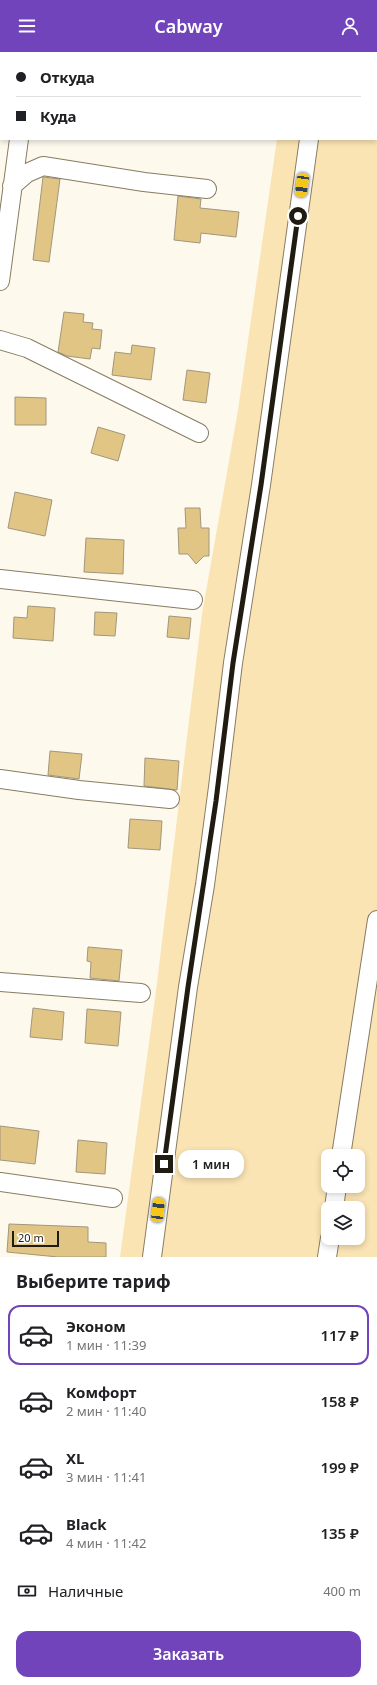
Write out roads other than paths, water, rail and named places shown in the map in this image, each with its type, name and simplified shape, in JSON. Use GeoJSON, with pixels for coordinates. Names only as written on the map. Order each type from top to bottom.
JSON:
{"type":"FeatureCollection","features":[{"type":"Feature","properties":{"kind":"street"},"geometry":{"type":"LineString","coordinates":[[0,281],[19,140]]}},
{"type":"Feature","properties":{"kind":"street"},"geometry":{"type":"LineString","coordinates":[[152,1257],[188,987],[205,885],[233,663],[261,485],[309,140]]}},
{"type":"Feature","properties":{"kind":"street"},"geometry":{"type":"LineString","coordinates":[[12,186],[27,173],[44,166],[144,182],[207,188]]}},
{"type":"Feature","properties":{"kind":"street"},"geometry":{"type":"LineString","coordinates":[[0,340],[27,348],[199,433]]}},
{"type":"Feature","properties":{"kind":"street"},"geometry":{"type":"LineString","coordinates":[[0,579],[193,600]]}},
{"type":"Feature","properties":{"kind":"street"},"geometry":{"type":"LineString","coordinates":[[0,779],[79,790],[170,799]]}},
{"type":"Feature","properties":{"kind":"street"},"geometry":{"type":"LineString","coordinates":[[342,1149],[377,920]]}},
{"type":"Feature","properties":{"kind":"street"},"geometry":{"type":"LineString","coordinates":[[0,982],[140,993]]}},
{"type":"Feature","properties":{"kind":"street"},"geometry":{"type":"LineString","coordinates":[[0,1182],[113,1198]]}},
{"type":"Feature","properties":{"kind":"street"},"geometry":{"type":"LineString","coordinates":[[327,1257],[329,1245]]}}]}
